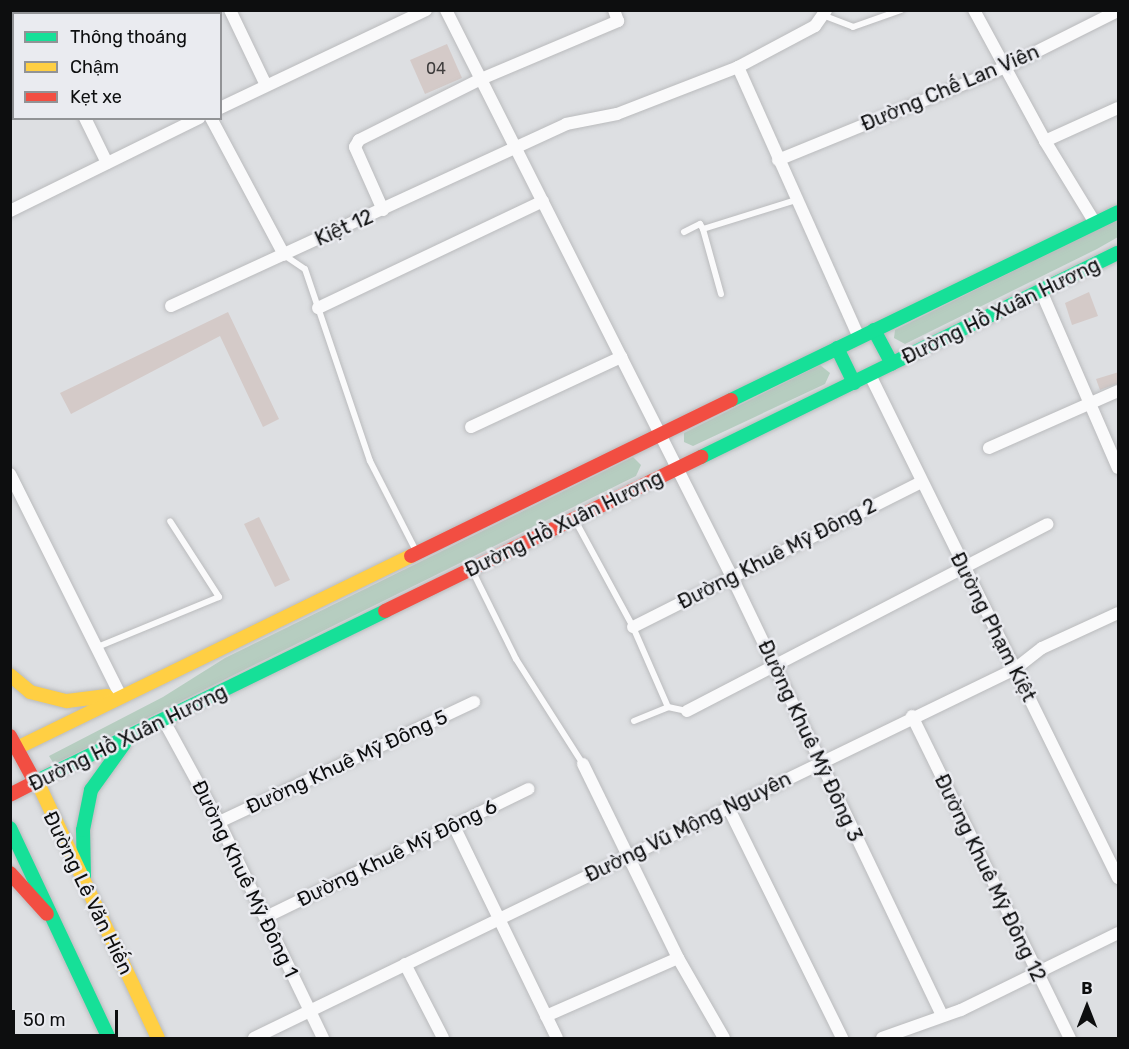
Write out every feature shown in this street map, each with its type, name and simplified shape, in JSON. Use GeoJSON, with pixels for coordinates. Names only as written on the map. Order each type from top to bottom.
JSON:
{"type":"FeatureCollection","features":[{"type":"Feature","properties":{"kind":"main road","name":"Đường Hồ Xuân Hương"},"geometry":{"type":"LineString","coordinates":[[13,745],[417,553],[1119,212]]}},
{"type":"Feature","properties":{"kind":"main road","name":"Đường Hồ Xuân Hương"},"geometry":{"type":"LineString","coordinates":[[10,795],[129,739],[1119,253]]}},
{"type":"Feature","properties":{"kind":"main road"},"geometry":{"type":"LineString","coordinates":[[874,330],[892,364]]}},
{"type":"Feature","properties":{"kind":"main road"},"geometry":{"type":"LineString","coordinates":[[837,348],[854,383]]}},
{"type":"Feature","properties":{"kind":"main road"},"geometry":{"type":"LineString","coordinates":[[10,675],[30,692],[67,701],[120,695]]}},
{"type":"Feature","properties":{"kind":"main road"},"geometry":{"type":"LineString","coordinates":[[85,883],[83,830],[91,790],[129,739]]}},
{"type":"Feature","properties":{"kind":"main road","name":"Đường Lê Văn Hiến"},"geometry":{"type":"LineString","coordinates":[[13,745],[35,782],[85,883],[158,1038]]}},
{"type":"Feature","properties":{"kind":"main road"},"geometry":{"type":"LineString","coordinates":[[10,828],[47,914],[109,1038]]}},
{"type":"Feature","properties":{"kind":"main road"},"geometry":{"type":"LineString","coordinates":[[10,873],[47,914]]}},
{"type":"Feature","properties":{"kind":"street"},"geometry":{"type":"LineString","coordinates":[[230,10],[266,85]]}},
{"type":"Feature","properties":{"kind":"street"},"geometry":{"type":"LineString","coordinates":[[222,107],[426,10]]}},
{"type":"Feature","properties":{"kind":"street","name":"Đường Khuê Mỹ Đông 3"},"geometry":{"type":"LineString","coordinates":[[446,10],[658,435],[732,577],[776,667],[818,764],[941,1014]]}},
{"type":"Feature","properties":{"kind":"street"},"geometry":{"type":"LineString","coordinates":[[974,10],[1008,66],[1045,141],[1095,223]]}},
{"type":"Feature","properties":{"kind":"street","name":"Đường Chế Lan Viên"},"geometry":{"type":"LineString","coordinates":[[778,160],[1008,66],[1119,11]]}},
{"type":"Feature","properties":{"kind":"street"},"geometry":{"type":"LineString","coordinates":[[826,13],[738,67],[859,337]]}},
{"type":"Feature","properties":{"kind":"street"},"geometry":{"type":"LineString","coordinates":[[383,210],[356,143],[481,79],[616,16]]}},
{"type":"Feature","properties":{"kind":"street","name":"Kiệt 12"},"geometry":{"type":"LineString","coordinates":[[171,306],[517,150],[566,124],[617,114],[738,67]]}},
{"type":"Feature","properties":{"kind":"street"},"geometry":{"type":"LineString","coordinates":[[1045,141],[1119,108]]}},
{"type":"Feature","properties":{"kind":"street"},"geometry":{"type":"LineString","coordinates":[[86,120],[107,164]]}},
{"type":"Feature","properties":{"kind":"street"},"geometry":{"type":"LineString","coordinates":[[10,211],[195,120]]}},
{"type":"Feature","properties":{"kind":"street"},"geometry":{"type":"LineString","coordinates":[[212,120],[284,255]]}},
{"type":"Feature","properties":{"kind":"street"},"geometry":{"type":"LineString","coordinates":[[318,308],[543,201]]}},
{"type":"Feature","properties":{"kind":"street"},"geometry":{"type":"LineString","coordinates":[[1041,291],[1119,468]]}},
{"type":"Feature","properties":{"kind":"street"},"geometry":{"type":"LineString","coordinates":[[471,427],[621,357]]}},
{"type":"Feature","properties":{"kind":"street","name":"Đường Phạm Kiệt"},"geometry":{"type":"LineString","coordinates":[[870,375],[963,569],[1119,878]]}},
{"type":"Feature","properties":{"kind":"street"},"geometry":{"type":"LineString","coordinates":[[989,448],[1089,401],[1119,391]]}},
{"type":"Feature","properties":{"kind":"street"},"geometry":{"type":"LineString","coordinates":[[10,474],[120,695]]}},
{"type":"Feature","properties":{"kind":"street","name":"Đường Khuê Mỹ Đông 2"},"geometry":{"type":"LineString","coordinates":[[633,627],[921,482]]}},
{"type":"Feature","properties":{"kind":"street"},"geometry":{"type":"LineString","coordinates":[[687,711],[776,667],[1047,524]]}},
{"type":"Feature","properties":{"kind":"street","name":"Đường Vũ Mộng Nguyên"},"geometry":{"type":"LineString","coordinates":[[255,1038],[496,918],[629,857],[912,716],[1015,669],[1053,643],[1119,613]]}},
{"type":"Feature","properties":{"kind":"street","name":"Đường Khuê Mỹ Đông 5"},"geometry":{"type":"LineString","coordinates":[[219,822],[474,702]]}},
{"type":"Feature","properties":{"kind":"street","name":"Đường Khuê Mỹ Đông 12"},"geometry":{"type":"LineString","coordinates":[[912,716],[1036,975],[1070,1038]]}},
{"type":"Feature","properties":{"kind":"street","name":"Đường Khuê Mỹ Đông 1"},"geometry":{"type":"LineString","coordinates":[[164,721],[219,822],[323,1038]]}},
{"type":"Feature","properties":{"kind":"street"},"geometry":{"type":"LineString","coordinates":[[583,764],[678,958],[724,1038]]}},
{"type":"Feature","properties":{"kind":"street","name":"Đường Khuê Mỹ Đông 6"},"geometry":{"type":"LineString","coordinates":[[266,917],[529,789]]}},
{"type":"Feature","properties":{"kind":"street"},"geometry":{"type":"LineString","coordinates":[[728,807],[842,1038]]}},
{"type":"Feature","properties":{"kind":"street"},"geometry":{"type":"LineString","coordinates":[[453,824],[496,918],[557,1038]]}},
{"type":"Feature","properties":{"kind":"street"},"geometry":{"type":"LineString","coordinates":[[882,1038],[1036,975],[1119,933]]}},
{"type":"Feature","properties":{"kind":"street"},"geometry":{"type":"LineString","coordinates":[[546,1016],[678,958]]}},
{"type":"Feature","properties":{"kind":"street"},"geometry":{"type":"LineString","coordinates":[[405,964],[443,1038]]}},
{"type":"Feature","properties":{"kind":"lane"},"geometry":{"type":"LineString","coordinates":[[826,13],[853,27],[901,10]]}},
{"type":"Feature","properties":{"kind":"lane"},"geometry":{"type":"LineString","coordinates":[[703,229],[796,200]]}},
{"type":"Feature","properties":{"kind":"lane"},"geometry":{"type":"LineString","coordinates":[[684,232],[700,224],[703,229],[721,294]]}},
{"type":"Feature","properties":{"kind":"lane"},"geometry":{"type":"LineString","coordinates":[[284,255],[305,269],[370,461],[417,553]]}},
{"type":"Feature","properties":{"kind":"lane"},"geometry":{"type":"LineString","coordinates":[[95,648],[219,597],[170,520]]}},
{"type":"Feature","properties":{"kind":"lane"},"geometry":{"type":"LineString","coordinates":[[574,520],[633,627],[668,707]]}},
{"type":"Feature","properties":{"kind":"lane"},"geometry":{"type":"LineString","coordinates":[[472,569],[516,658],[583,764]]}},
{"type":"Feature","properties":{"kind":"lane"},"geometry":{"type":"LineString","coordinates":[[634,721],[668,707],[687,711]]}},
{"type":"Feature","properties":{"kind":"green space"},"geometry":{"type":"Polygon","coordinates":[[[1118,219],[1118,237],[1097,249],[905,344],[894,338],[895,330],[1118,219]]]}},
{"type":"Feature","properties":{"kind":"green space"},"geometry":{"type":"Polygon","coordinates":[[[820,365],[830,373],[825,384],[693,446],[684,442],[684,433],[820,365]]]}},
{"type":"Feature","properties":{"kind":"green space"},"geometry":{"type":"Polygon","coordinates":[[[633,457],[641,465],[636,476],[54,764],[49,756],[163,697],[225,658],[633,457]]]}},
{"type":"Feature","properties":{"kind":"building"},"geometry":{"type":"Polygon","coordinates":[[[447,44],[462,78],[425,94],[410,60],[447,44]]]}},
{"type":"Feature","properties":{"kind":"building"},"geometry":{"type":"Polygon","coordinates":[[[1089,292],[1098,316],[1072,325],[1065,303],[1089,292]]]}},
{"type":"Feature","properties":{"kind":"building"},"geometry":{"type":"Polygon","coordinates":[[[228,312],[279,419],[263,427],[220,336],[71,414],[60,393],[228,312]]]}},
{"type":"Feature","properties":{"kind":"building"},"geometry":{"type":"Polygon","coordinates":[[[1119,372],[1119,383],[1100,390],[1096,379],[1119,372]]]}},
{"type":"Feature","properties":{"kind":"building"},"geometry":{"type":"Polygon","coordinates":[[[259,517],[290,580],[275,587],[244,524],[259,517]]]}},
{"type":"Feature","properties":{"kind":"traffic: fast"},"geometry":{"type":"LineString","coordinates":[[731,400],[1118,212]]}},
{"type":"Feature","properties":{"kind":"traffic: fast"},"geometry":{"type":"LineString","coordinates":[[701,457],[1118,253]]}},
{"type":"Feature","properties":{"kind":"traffic: fast"},"geometry":{"type":"LineString","coordinates":[[874,330],[892,364]]}},
{"type":"Feature","properties":{"kind":"traffic: fast"},"geometry":{"type":"LineString","coordinates":[[837,348],[854,383]]}},
{"type":"Feature","properties":{"kind":"traffic: fast"},"geometry":{"type":"LineString","coordinates":[[37,781],[385,611]]}},
{"type":"Feature","properties":{"kind":"traffic: fast"},"geometry":{"type":"LineString","coordinates":[[84,876],[83,830],[91,790],[124,744]]}},
{"type":"Feature","properties":{"kind":"traffic: fast"},"geometry":{"type":"LineString","coordinates":[[10,828],[109,1038]]}},
{"type":"Feature","properties":{"kind":"traffic: slow"},"geometry":{"type":"LineString","coordinates":[[17,748],[411,556]]}},
{"type":"Feature","properties":{"kind":"traffic: slow"},"geometry":{"type":"LineString","coordinates":[[10,675],[30,692],[67,701],[107,696]]}},
{"type":"Feature","properties":{"kind":"traffic: slow"},"geometry":{"type":"LineString","coordinates":[[37,781],[158,1038]]}},
{"type":"Feature","properties":{"kind":"traffic: jam"},"geometry":{"type":"LineString","coordinates":[[411,556],[731,400]]}},
{"type":"Feature","properties":{"kind":"traffic: jam"},"geometry":{"type":"LineString","coordinates":[[385,611],[701,457]]}},
{"type":"Feature","properties":{"kind":"traffic: jam"},"geometry":{"type":"LineString","coordinates":[[10,736],[35,782],[10,795]]}},
{"type":"Feature","properties":{"kind":"traffic: jam"},"geometry":{"type":"LineString","coordinates":[[10,873],[47,914]]}}]}
